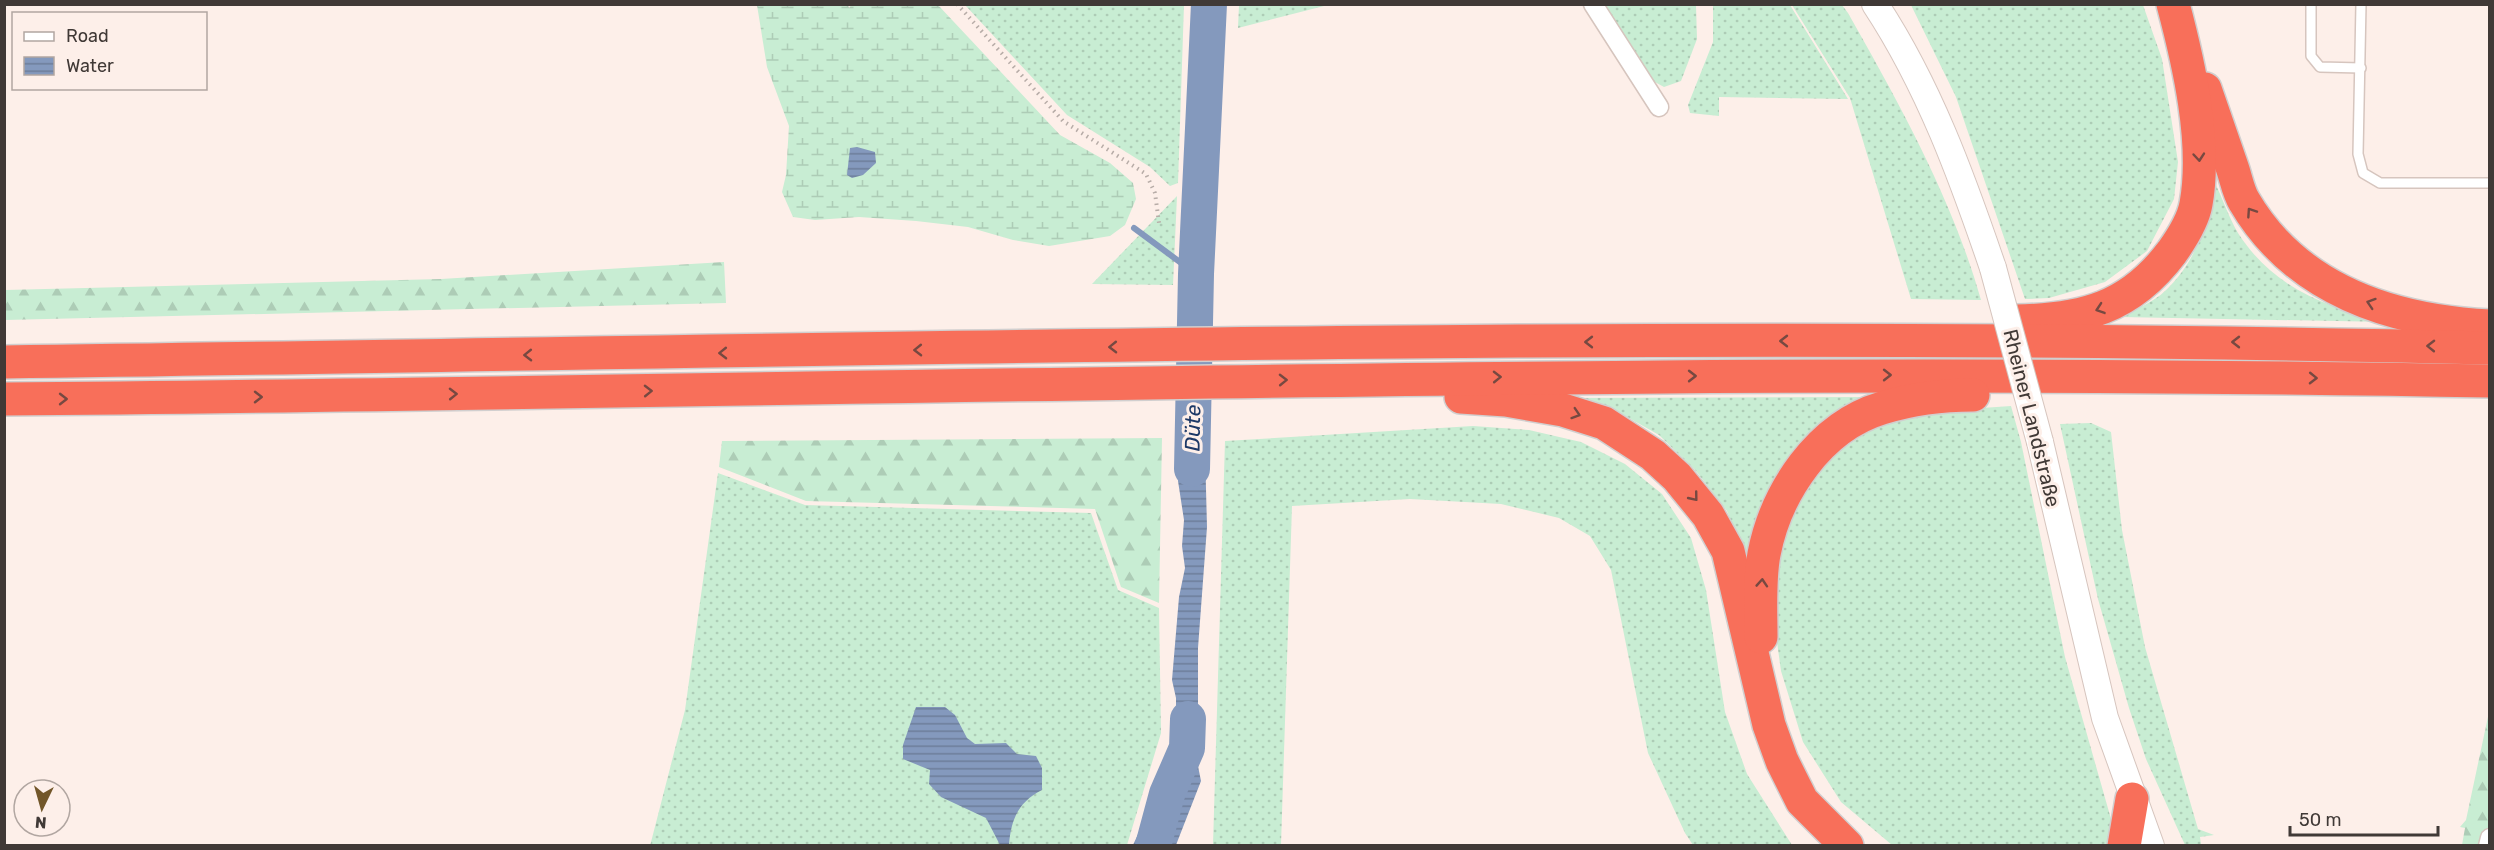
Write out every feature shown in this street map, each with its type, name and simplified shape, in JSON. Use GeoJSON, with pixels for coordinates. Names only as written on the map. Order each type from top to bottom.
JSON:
{"type":"FeatureCollection","features":[{"type":"Feature","properties":{"kind":"highway"},"geometry":{"type":"LineString","coordinates":[[1842,341],[1859,325],[2052,320],[2100,310],[2120,301],[2144,285],[2183,237],[2196,206],[2200,168],[2182,37],[2173,4]]}},
{"type":"Feature","properties":{"kind":"highway"},"geometry":{"type":"LineString","coordinates":[[2182,37],[2200,76],[2243,199],[2262,228],[2288,257],[2315,278],[2346,295],[2420,316],[2490,326]]}},
{"type":"Feature","properties":{"kind":"highway"},"geometry":{"type":"LineString","coordinates":[[4,362],[1228,345],[1842,341],[2267,342],[2490,348]]}},
{"type":"Feature","properties":{"kind":"highway"},"geometry":{"type":"LineString","coordinates":[[1761,684],[1761,587],[1764,555],[1774,517],[1797,473],[1832,434],[1881,408],[1945,395],[2132,392],[2192,375]]}},
{"type":"Feature","properties":{"kind":"highway"},"geometry":{"type":"LineString","coordinates":[[4,399],[344,396],[1224,380],[2192,375],[2490,381]]}},
{"type":"Feature","properties":{"kind":"highway"},"geometry":{"type":"LineString","coordinates":[[1376,379],[1416,396],[1506,400],[1563,410],[1604,423],[1653,455],[1677,477],[1708,515],[1728,551],[1769,725],[1782,761],[1802,801],[1847,846]]}},
{"type":"Feature","properties":{"kind":"highway"},"geometry":{"type":"LineString","coordinates":[[2124,846],[2132,799]]}},
{"type":"Feature","properties":{"kind":"main road","name":"Rheiner Landstraße"},"geometry":{"type":"LineString","coordinates":[[1875,4],[1898,39],[1927,97],[1964,183],[1994,268],[2040,442],[2105,718],[2132,799],[2151,846]]}},
{"type":"Feature","properties":{"kind":"street"},"geometry":{"type":"LineString","coordinates":[[1593,4],[1659,107]]}},
{"type":"Feature","properties":{"kind":"street"},"geometry":{"type":"LineString","coordinates":[[2488,846],[2490,838]]}},
{"type":"Feature","properties":{"kind":"lane"},"geometry":{"type":"LineString","coordinates":[[2311,4],[2311,56],[2320,67],[2361,68]]}},
{"type":"Feature","properties":{"kind":"lane"},"geometry":{"type":"LineString","coordinates":[[2361,4],[2358,154],[2363,173],[2380,183],[2490,183]]}},
{"type":"Feature","properties":{"kind":"path"},"geometry":{"type":"LineString","coordinates":[[957,4],[1063,121],[1146,174],[1155,193],[1159,223]]}},
{"type":"Feature","properties":{"kind":"green space"},"geometry":{"type":"Polygon","coordinates":[[[848,4],[849,8],[852,4],[938,5],[1060,135],[1110,163],[1133,183],[1136,199],[1125,225],[1110,236],[1049,246],[1013,240],[968,227],[916,221],[859,217],[815,220],[793,217],[782,192],[786,175],[789,126],[767,67],[757,5],[848,4]]]}},
{"type":"Feature","properties":{"kind":"green space"},"geometry":{"type":"Polygon","coordinates":[[[1239,4],[1328,5],[1238,28],[1239,4]]]}},
{"type":"Feature","properties":{"kind":"green space"},"geometry":{"type":"Polygon","coordinates":[[[965,5],[1184,5],[1178,183],[1170,186],[1150,167],[1067,115],[965,5]]]}},
{"type":"Feature","properties":{"kind":"green space"},"geometry":{"type":"Polygon","coordinates":[[[1604,5],[1696,5],[1697,39],[1681,81],[1664,87],[1653,81],[1604,5]]]}},
{"type":"Feature","properties":{"kind":"green space"},"geometry":{"type":"Polygon","coordinates":[[[1713,5],[1790,5],[1848,99],[1719,97],[1719,116],[1690,113],[1688,105],[1713,42],[1713,5]]]}},
{"type":"Feature","properties":{"kind":"green space"},"geometry":{"type":"Polygon","coordinates":[[[1792,5],[1842,5],[1848,13],[1887,82],[1940,189],[1969,262],[1981,300],[1911,299],[1850,98],[1792,5]]]}},
{"type":"Feature","properties":{"kind":"green space"},"geometry":{"type":"Polygon","coordinates":[[[1911,5],[2143,5],[2162,59],[2178,162],[2174,199],[2147,251],[2105,282],[2049,298],[2025,299],[1956,97],[1911,5]]]}},
{"type":"Feature","properties":{"kind":"green space"},"geometry":{"type":"Polygon","coordinates":[[[2215,183],[2238,233],[2252,252],[2285,282],[2343,310],[2387,322],[2121,317],[2161,295],[2185,267],[2204,227],[2215,183]]]}},
{"type":"Feature","properties":{"kind":"green space"},"geometry":{"type":"Polygon","coordinates":[[[1177,196],[1173,285],[1092,284],[1177,196]]]}},
{"type":"Feature","properties":{"kind":"green space"},"geometry":{"type":"Polygon","coordinates":[[[724,262],[726,303],[5,320],[5,290],[441,279],[724,262]]]}},
{"type":"Feature","properties":{"kind":"green space"},"geometry":{"type":"Polygon","coordinates":[[[1868,397],[1842,408],[1819,425],[1794,452],[1750,566],[1727,511],[1696,471],[1659,435],[1613,409],[1566,398],[1868,397]]]}},
{"type":"Feature","properties":{"kind":"green space"},"geometry":{"type":"Polygon","coordinates":[[[2011,406],[2021,442],[2065,657],[2111,819],[2110,845],[1892,845],[1841,802],[1803,742],[1781,671],[1773,613],[1778,537],[1799,494],[1826,460],[1869,431],[1902,419],[1938,411],[2011,406]]]}},
{"type":"Feature","properties":{"kind":"green space"},"geometry":{"type":"Polygon","coordinates":[[[2091,423],[2111,432],[2122,530],[2145,647],[2198,829],[2214,835],[2200,837],[2201,845],[2185,845],[2146,759],[2098,599],[2060,424],[2091,423]]]}},
{"type":"Feature","properties":{"kind":"green space"},"geometry":{"type":"Polygon","coordinates":[[[1473,426],[1529,430],[1581,442],[1625,464],[1662,494],[1691,538],[1706,590],[1725,712],[1747,774],[1792,845],[1693,845],[1685,833],[1648,753],[1611,570],[1590,536],[1559,518],[1501,504],[1410,499],[1292,506],[1281,845],[1213,845],[1225,441],[1473,426]]]}},
{"type":"Feature","properties":{"kind":"green space"},"geometry":{"type":"Polygon","coordinates":[[[1162,438],[1159,603],[1121,587],[1095,509],[806,501],[719,467],[722,441],[1162,438]]]}},
{"type":"Feature","properties":{"kind":"green space"},"geometry":{"type":"Polygon","coordinates":[[[718,473],[805,505],[1091,513],[1118,590],[1159,608],[1161,733],[1127,845],[650,846],[685,710],[718,473]]]}},
{"type":"Feature","properties":{"kind":"green space"},"geometry":{"type":"Polygon","coordinates":[[[2489,712],[2489,845],[2462,845],[2465,828],[2460,827],[2466,820],[2489,712]]]}},
{"type":"Feature","properties":{"kind":"water"},"geometry":{"type":"Polygon","coordinates":[[[857,147],[875,152],[876,163],[863,175],[852,178],[847,175],[850,148],[857,147]]]}},
{"type":"Feature","properties":{"kind":"water"},"geometry":{"type":"Polygon","coordinates":[[[1210,419],[1205,451],[1207,527],[1198,648],[1198,766],[1201,781],[1176,845],[1133,845],[1139,832],[1164,819],[1179,772],[1180,744],[1176,730],[1176,698],[1172,680],[1179,597],[1185,568],[1182,546],[1184,520],[1178,481],[1186,420],[1210,419]]]}},
{"type":"Feature","properties":{"kind":"water"},"geometry":{"type":"Polygon","coordinates":[[[916,707],[945,707],[955,715],[967,738],[975,744],[1006,743],[1017,754],[1036,756],[1042,768],[1042,790],[1027,800],[1017,813],[1009,845],[1000,845],[986,818],[941,797],[929,784],[930,770],[903,759],[903,745],[916,707]]]}},
{"type":"Feature","properties":{"kind":"waterway","name":"Düte"},"geometry":{"type":"LineString","coordinates":[[1192,469],[1196,274],[1209,4]]}},
{"type":"Feature","properties":{"kind":"waterway"},"geometry":{"type":"LineString","coordinates":[[1134,228],[1196,274]]}},
{"type":"Feature","properties":{"kind":"waterway","name":"Düte"},"geometry":{"type":"LineString","coordinates":[[1153,846],[1167,794],[1187,748],[1188,719]]}}]}
